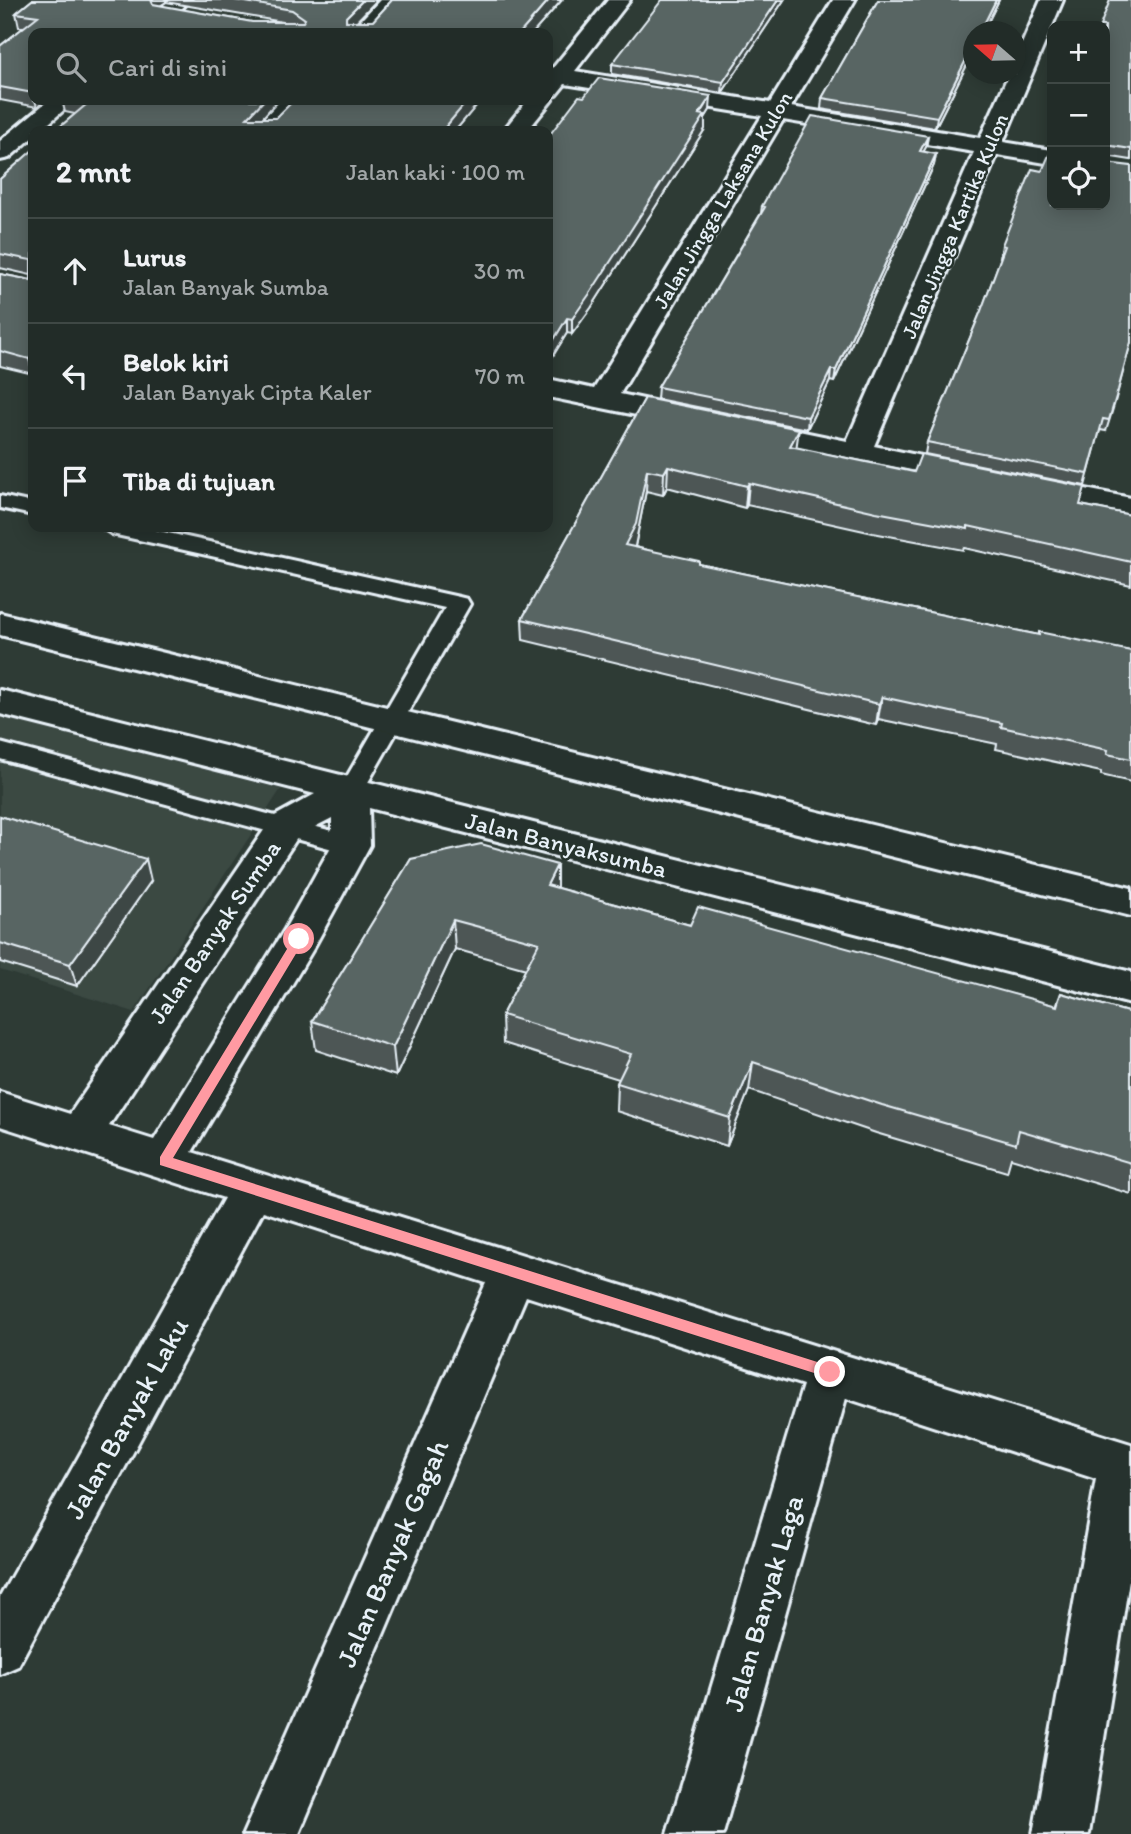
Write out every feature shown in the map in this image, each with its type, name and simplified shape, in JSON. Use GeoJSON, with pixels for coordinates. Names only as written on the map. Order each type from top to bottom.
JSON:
{"type":"FeatureCollection","features":[{"type":"Feature","properties":{"kind":"street"},"geometry":{"type":"LineString","coordinates":[[364,28],[392,0]]}},
{"type":"Feature","properties":{"kind":"street"},"geometry":{"type":"LineString","coordinates":[[553,78],[619,0]]}},
{"type":"Feature","properties":{"kind":"street","name":"Jalan Jingga Laksana Kulon"},"geometry":{"type":"LineString","coordinates":[[602,400],[844,0]]}},
{"type":"Feature","properties":{"kind":"street","name":"Jalan Jingga Kartika Kulon"},"geometry":{"type":"LineString","coordinates":[[858,452],[1052,0]]}},
{"type":"Feature","properties":{"kind":"street"},"geometry":{"type":"LineString","coordinates":[[149,28],[179,9]]}},
{"type":"Feature","properties":{"kind":"street"},"geometry":{"type":"LineString","coordinates":[[553,79],[776,111],[1047,156]]}},
{"type":"Feature","properties":{"kind":"street"},"geometry":{"type":"LineString","coordinates":[[32,126],[57,105]]}},
{"type":"Feature","properties":{"kind":"street"},"geometry":{"type":"LineString","coordinates":[[268,126],[289,105]]}},
{"type":"Feature","properties":{"kind":"street"},"geometry":{"type":"LineString","coordinates":[[518,126],[536,105]]}},
{"type":"Feature","properties":{"kind":"street"},"geometry":{"type":"LineString","coordinates":[[0,153],[28,129]]}},
{"type":"Feature","properties":{"kind":"street"},"geometry":{"type":"LineString","coordinates":[[553,389],[1131,507]]}},
{"type":"Feature","properties":{"kind":"street"},"geometry":{"type":"LineString","coordinates":[[0,624],[1131,902]]}},
{"type":"Feature","properties":{"kind":"street","name":"Jalan Banyaksumba"},"geometry":{"type":"LineString","coordinates":[[0,702],[1131,988]]}},
{"type":"Feature","properties":{"kind":"street"},"geometry":{"type":"LineString","coordinates":[[164,1161],[299,939],[351,845],[350,792]]}},
{"type":"Feature","properties":{"kind":"street","name":"Jalan Banyak Sumba"},"geometry":{"type":"LineString","coordinates":[[80,1134],[286,826],[350,792]]}},
{"type":"Feature","properties":{"kind":"street"},"geometry":{"type":"LineString","coordinates":[[0,1109],[1127,1466],[1062,1834]]}},
{"type":"Feature","properties":{"kind":"street","name":"Jalan Banyak Laku"},"geometry":{"type":"LineString","coordinates":[[0,1648],[252,1189]]}},
{"type":"Feature","properties":{"kind":"street","name":"Jalan Banyak Gagah"},"geometry":{"type":"LineString","coordinates":[[271,1834],[514,1271]]}},
{"type":"Feature","properties":{"kind":"street","name":"Jalan Banyak Laga"},"geometry":{"type":"LineString","coordinates":[[695,1834],[830,1372]]}},
{"type":"Feature","properties":{"kind":"lane"},"geometry":{"type":"LineString","coordinates":[[0,502],[28,508]]}},
{"type":"Feature","properties":{"kind":"lane"},"geometry":{"type":"LineString","coordinates":[[134,532],[458,604],[350,792]]}},
{"type":"Feature","properties":{"kind":"lane"},"geometry":{"type":"LineString","coordinates":[[0,751],[351,845]]}},
{"type":"Feature","properties":{"kind":"shaded area"},"geometry":{"type":"Polygon","coordinates":[[[0,717],[281,789],[134,1012],[0,970],[0,717]]]}},
{"type":"Feature","properties":{"kind":"building"},"geometry":{"type":"Polygon","coordinates":[[[32,0],[151,0],[153,4],[252,22],[303,22],[305,19],[292,10],[234,0],[363,0],[346,17],[346,21],[373,21],[392,0],[549,0],[524,28],[28,28],[28,92],[0,87],[0,46],[38,16],[16,13],[32,0]]]}},
{"type":"Feature","properties":{"kind":"building"},"geometry":{"type":"Polygon","coordinates":[[[662,0],[778,0],[723,82],[612,64],[662,0]]]}},
{"type":"Feature","properties":{"kind":"building"},"geometry":{"type":"Polygon","coordinates":[[[878,0],[996,0],[986,21],[963,21],[963,66],[937,117],[822,98],[878,0]]]}},
{"type":"Feature","properties":{"kind":"building"},"geometry":{"type":"Polygon","coordinates":[[[1110,0],[1131,0],[1131,149],[1110,146],[1110,21],[1102,21],[1110,0]]]}},
{"type":"Feature","properties":{"kind":"building"},"geometry":{"type":"Polygon","coordinates":[[[599,78],[711,96],[699,114],[705,115],[591,292],[572,319],[567,318],[553,341],[553,130],[579,96],[584,97],[599,78]]]}},
{"type":"Feature","properties":{"kind":"building"},"geometry":{"type":"Polygon","coordinates":[[[86,105],[259,105],[247,118],[276,118],[289,105],[464,105],[446,126],[61,126],[86,105]]]}},
{"type":"Feature","properties":{"kind":"building"},"geometry":{"type":"Polygon","coordinates":[[[812,116],[928,136],[920,151],[936,154],[836,370],[831,370],[808,417],[658,387],[765,207],[762,206],[812,116]]]}},
{"type":"Feature","properties":{"kind":"building"},"geometry":{"type":"Polygon","coordinates":[[[28,154],[28,259],[0,254],[0,179],[28,154]]]}},
{"type":"Feature","properties":{"kind":"building"},"geometry":{"type":"Polygon","coordinates":[[[1047,160],[1047,210],[1110,210],[1110,163],[1131,166],[1131,342],[1109,420],[1103,419],[1088,474],[927,442],[981,311],[1005,246],[1002,245],[1032,169],[1042,171],[1047,160]]]}},
{"type":"Feature","properties":{"kind":"building"},"geometry":{"type":"Polygon","coordinates":[[[0,274],[28,279],[28,359],[0,351],[0,274]]]}},
{"type":"Feature","properties":{"kind":"building"},"geometry":{"type":"Polygon","coordinates":[[[645,398],[799,429],[790,446],[914,472],[921,454],[1085,487],[1080,505],[1131,515],[1131,562],[968,526],[968,529],[876,512],[749,483],[747,486],[668,466],[664,473],[647,470],[636,524],[625,545],[699,561],[699,564],[1039,635],[1039,632],[1131,651],[1131,759],[1107,754],[1108,750],[1001,727],[1002,723],[882,697],[879,704],[522,619],[645,398]]]}},
{"type":"Feature","properties":{"kind":"building"},"geometry":{"type":"Polygon","coordinates":[[[0,816],[146,859],[70,964],[0,943],[0,816]]]}},
{"type":"Feature","properties":{"kind":"building"},"geometry":{"type":"Polygon","coordinates":[[[481,844],[557,865],[547,885],[690,925],[698,907],[1057,1006],[1061,993],[1131,1013],[1131,1163],[1019,1130],[1016,1144],[882,1105],[753,1062],[730,1118],[617,1083],[631,1054],[502,1015],[539,943],[453,920],[393,1047],[312,1021],[411,859],[481,844]]]}},
{"type":"Feature","properties":{"kind":"route"},"geometry":{"type":"LineString","coordinates":[[299,939],[164,1161],[830,1372]]}}]}
